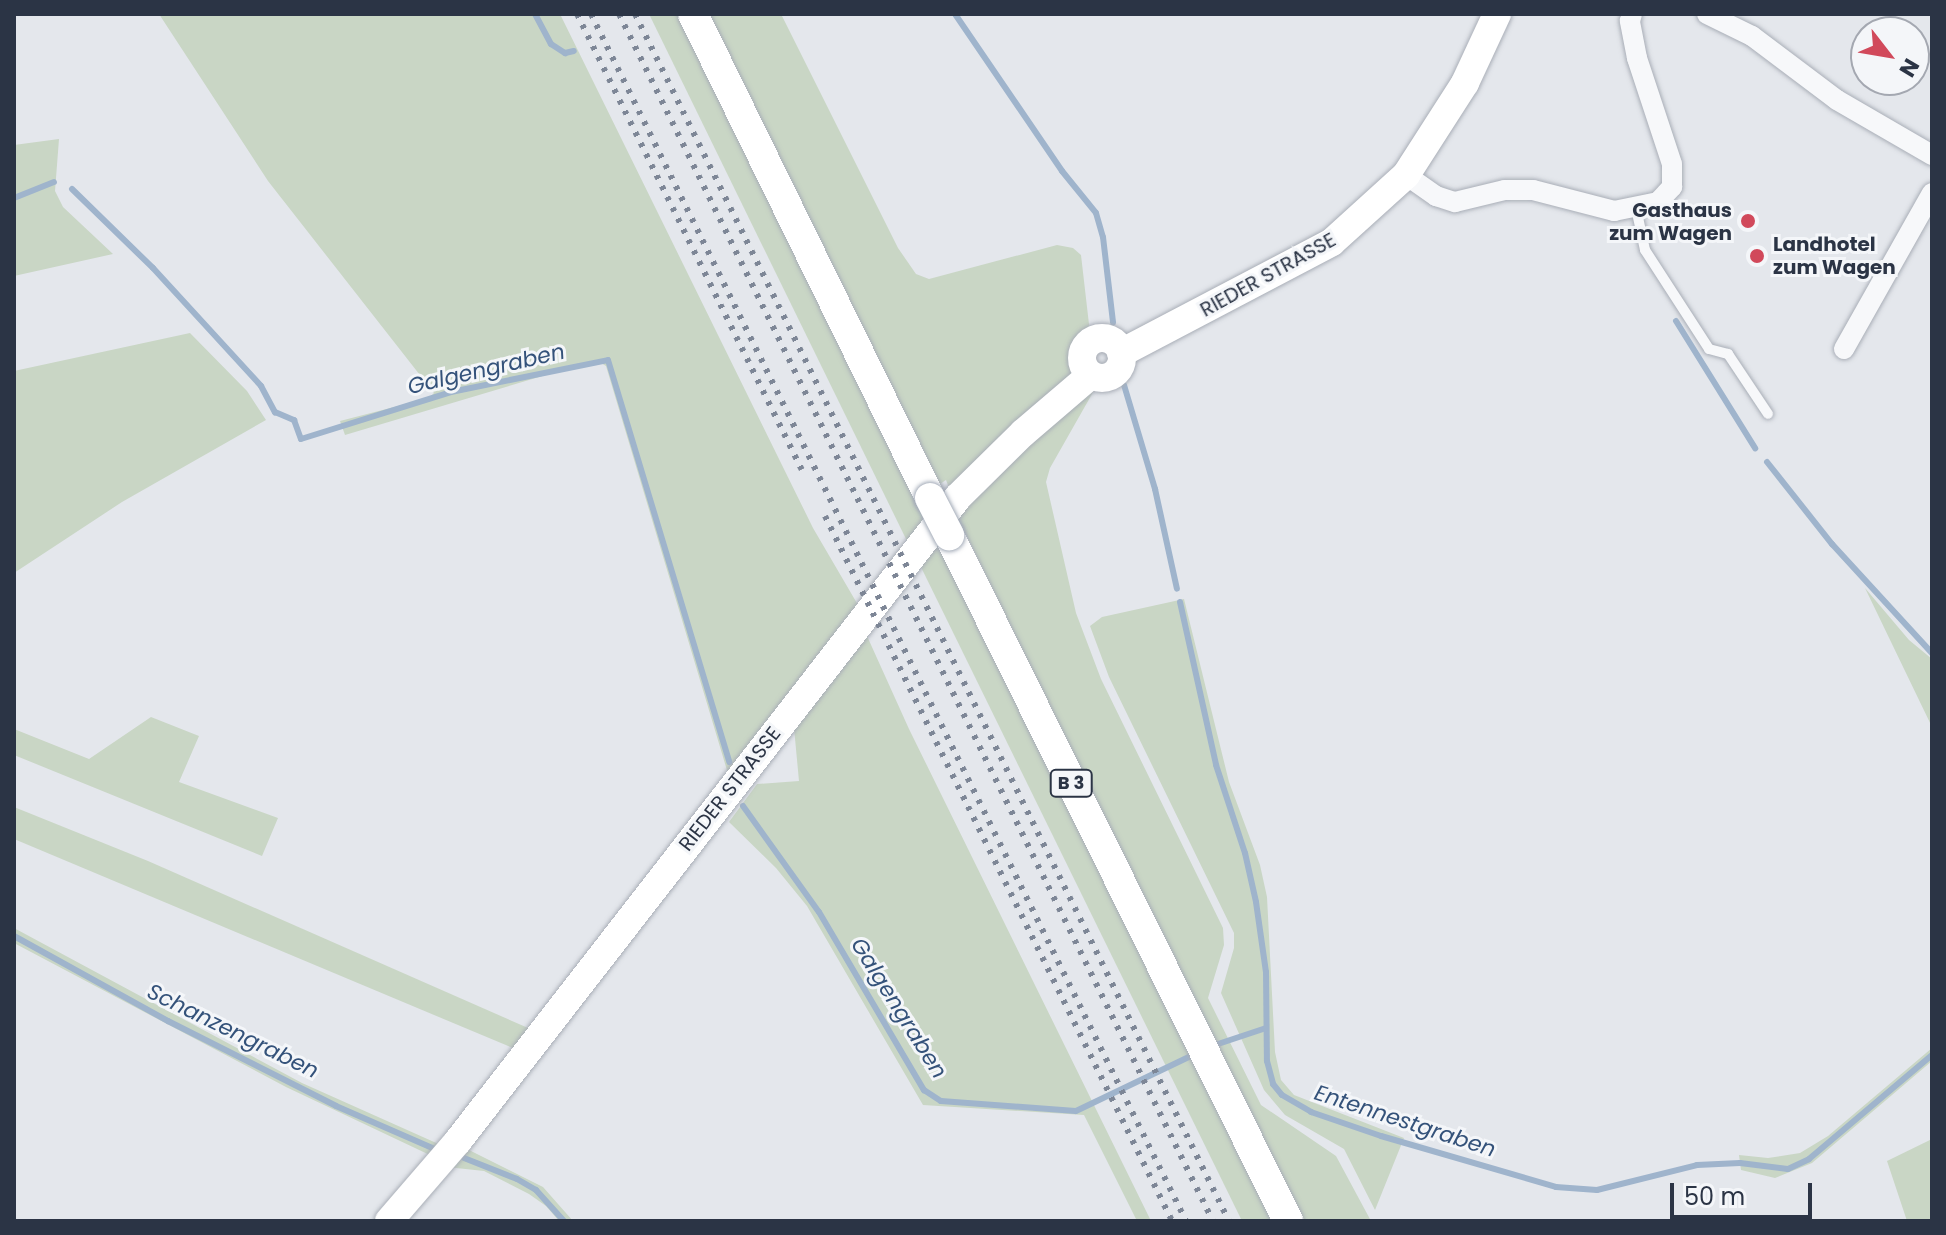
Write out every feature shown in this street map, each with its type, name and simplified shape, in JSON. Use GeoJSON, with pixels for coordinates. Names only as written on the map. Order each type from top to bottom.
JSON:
{"type":"FeatureCollection","features":[{"type":"Feature","properties":{"kind":"main road","name":"B 3"},"geometry":{"type":"LineString","coordinates":[[693,14],[1288,1221]]}},
{"type":"Feature","properties":{"kind":"street","name":"RIEDER STRASSE"},"geometry":{"type":"LineString","coordinates":[[389,1221],[458,1141],[958,497],[1023,433],[1091,375],[1102,378],[1113,375],[1121,365],[1121,353],[1332,242],[1406,175],[1458,96],[1497,14]]}},
{"type":"Feature","properties":{"kind":"street"},"geometry":{"type":"LineString","coordinates":[[1406,175],[1436,196],[1455,202],[1505,190],[1533,190],[1614,211],[1658,202],[1672,187],[1674,176],[1637,58],[1630,21],[1632,14]]}},
{"type":"Feature","properties":{"kind":"street"},"geometry":{"type":"LineString","coordinates":[[1707,14],[1752,36],[1837,100],[1932,155]]}},
{"type":"Feature","properties":{"kind":"street"},"geometry":{"type":"LineString","coordinates":[[1844,349],[1932,193]]}},
{"type":"Feature","properties":{"kind":"lane"},"geometry":{"type":"LineString","coordinates":[[1636,208],[1645,250],[1709,349],[1728,354],[1768,414]]}},
{"type":"Feature","properties":{"kind":"green space"},"geometry":{"type":"Polygon","coordinates":[[[159,14],[560,14],[813,528],[858,605],[729,777],[606,366],[596,360],[345,435],[340,421],[429,398],[434,393],[268,181],[159,14]]]}},
{"type":"Feature","properties":{"kind":"green space"},"geometry":{"type":"Polygon","coordinates":[[[649,14],[682,14],[925,519],[907,541],[649,14]]]}},
{"type":"Feature","properties":{"kind":"green space"},"geometry":{"type":"Polygon","coordinates":[[[708,14],[781,14],[898,248],[916,274],[929,279],[1057,245],[1073,248],[1081,255],[1090,333],[1076,348],[1077,371],[951,493],[946,480],[940,484],[708,14]]]}},
{"type":"Feature","properties":{"kind":"green space"},"geometry":{"type":"Polygon","coordinates":[[[59,139],[55,191],[63,207],[113,254],[14,276],[14,145],[59,139]]]}},
{"type":"Feature","properties":{"kind":"green space"},"geometry":{"type":"Polygon","coordinates":[[[190,333],[247,391],[266,420],[122,502],[14,573],[14,371],[190,333]]]}},
{"type":"Feature","properties":{"kind":"green space"},"geometry":{"type":"Polygon","coordinates":[[[1096,387],[1050,468],[1046,482],[1076,613],[1101,679],[1223,928],[1224,945],[1208,998],[1261,1105],[1336,1156],[1371,1221],[1301,1221],[955,512],[1004,461],[1096,387]]]}},
{"type":"Feature","properties":{"kind":"green space"},"geometry":{"type":"Polygon","coordinates":[[[936,538],[1275,1221],[1242,1221],[917,559],[936,538]]]}},
{"type":"Feature","properties":{"kind":"green space"},"geometry":{"type":"Polygon","coordinates":[[[1865,588],[1909,640],[1932,659],[1932,727],[1865,588]]]}},
{"type":"Feature","properties":{"kind":"green space"},"geometry":{"type":"Polygon","coordinates":[[[1184,599],[1229,782],[1260,865],[1267,897],[1275,1052],[1281,1080],[1294,1095],[1404,1138],[1375,1210],[1344,1149],[1285,1115],[1264,1090],[1221,993],[1234,948],[1234,933],[1109,677],[1090,626],[1102,617],[1184,599]]]}},
{"type":"Feature","properties":{"kind":"green space"},"geometry":{"type":"Polygon","coordinates":[[[867,636],[909,729],[1151,1221],[1137,1221],[1084,1115],[923,1105],[807,906],[776,868],[729,822],[757,784],[799,781],[794,728],[867,636]]]}},
{"type":"Feature","properties":{"kind":"green space"},"geometry":{"type":"Polygon","coordinates":[[[151,717],[199,736],[179,782],[278,818],[262,856],[14,755],[14,729],[89,759],[151,717]]]}},
{"type":"Feature","properties":{"kind":"green space"},"geometry":{"type":"Polygon","coordinates":[[[14,807],[148,861],[535,1031],[520,1051],[14,839],[14,807]]]}},
{"type":"Feature","properties":{"kind":"green space"},"geometry":{"type":"Polygon","coordinates":[[[14,928],[302,1083],[443,1146],[434,1157],[286,1087],[14,943],[14,928]]]}},
{"type":"Feature","properties":{"kind":"green space"},"geometry":{"type":"Polygon","coordinates":[[[1932,1048],[1932,1061],[1812,1163],[1775,1178],[1741,1170],[1739,1155],[1768,1158],[1800,1153],[1828,1136],[1932,1048]]]}},
{"type":"Feature","properties":{"kind":"green space"},"geometry":{"type":"Polygon","coordinates":[[[1932,1139],[1932,1221],[1907,1221],[1887,1161],[1932,1139]]]}},
{"type":"Feature","properties":{"kind":"green space"},"geometry":{"type":"Polygon","coordinates":[[[461,1150],[469,1150],[543,1187],[573,1221],[559,1221],[546,1206],[529,1194],[484,1171],[447,1167],[461,1150]]]}},
{"type":"Feature","properties":{"kind":"waterway","name":"Entennestgraben"},"geometry":{"type":"LineString","coordinates":[[535,14],[551,44],[565,53],[574,51]]}},
{"type":"Feature","properties":{"kind":"waterway","name":"Entennestgraben"},"geometry":{"type":"LineString","coordinates":[[955,14],[1062,171],[1096,213],[1103,237],[1113,322]]}},
{"type":"Feature","properties":{"kind":"waterway","name":"Galgengraben"},"geometry":{"type":"LineString","coordinates":[[14,198],[54,182]]}},
{"type":"Feature","properties":{"kind":"waterway","name":"Galgengraben"},"geometry":{"type":"LineString","coordinates":[[72,189],[153,268],[261,386],[275,412],[294,420],[301,439],[451,392],[608,360],[729,762]]}},
{"type":"Feature","properties":{"kind":"waterway"},"geometry":{"type":"LineString","coordinates":[[1676,321],[1755,448]]}},
{"type":"Feature","properties":{"kind":"waterway","name":"Entennestgraben"},"geometry":{"type":"LineString","coordinates":[[1124,385],[1155,489],[1177,589]]}},
{"type":"Feature","properties":{"kind":"waterway"},"geometry":{"type":"LineString","coordinates":[[1767,462],[1832,544],[1932,653]]}},
{"type":"Feature","properties":{"kind":"waterway","name":"Entennestgraben"},"geometry":{"type":"LineString","coordinates":[[1180,602],[1216,765],[1245,853],[1256,902],[1266,972],[1267,1061],[1273,1084],[1282,1095],[1311,1112],[1381,1136],[1556,1187],[1597,1190],[1697,1165],[1740,1163],[1788,1169],[1809,1159],[1932,1055]]}},
{"type":"Feature","properties":{"kind":"waterway","name":"Galgengraben"},"geometry":{"type":"LineString","coordinates":[[743,806],[819,912],[924,1090],[941,1101],[1076,1111],[1195,1054]]}},
{"type":"Feature","properties":{"kind":"waterway","name":"Schanzengraben"},"geometry":{"type":"LineString","coordinates":[[14,936],[168,1021],[336,1106],[439,1151]]}},
{"type":"Feature","properties":{"kind":"waterway","name":"Galgengraben"},"geometry":{"type":"LineString","coordinates":[[1212,1046],[1266,1028]]}},
{"type":"Feature","properties":{"kind":"waterway","name":"Schanzengraben"},"geometry":{"type":"LineString","coordinates":[[464,1158],[536,1190],[564,1221]]}},
{"type":"Feature","properties":{"kind":"railway"},"geometry":{"type":"LineString","coordinates":[[577,14],[802,470]]}},
{"type":"Feature","properties":{"kind":"railway"},"geometry":{"type":"LineString","coordinates":[[591,14],[1186,1221]]}},
{"type":"Feature","properties":{"kind":"railway"},"geometry":{"type":"LineString","coordinates":[[619,14],[1213,1221]]}},
{"type":"Feature","properties":{"kind":"railway"},"geometry":{"type":"LineString","coordinates":[[635,14],[1229,1221]]}},
{"type":"Feature","properties":{"kind":"railway"},"geometry":{"type":"LineString","coordinates":[[825,516],[1172,1221]]}},
{"type":"Feature","properties":{"kind":"place","name":"Gasthaus zum Wagen"},"geometry":{"type":"Point","coordinates":[1748,221]}},
{"type":"Feature","properties":{"kind":"place","name":"Landhotel zum Wagen"},"geometry":{"type":"Point","coordinates":[1757,256]}}]}
